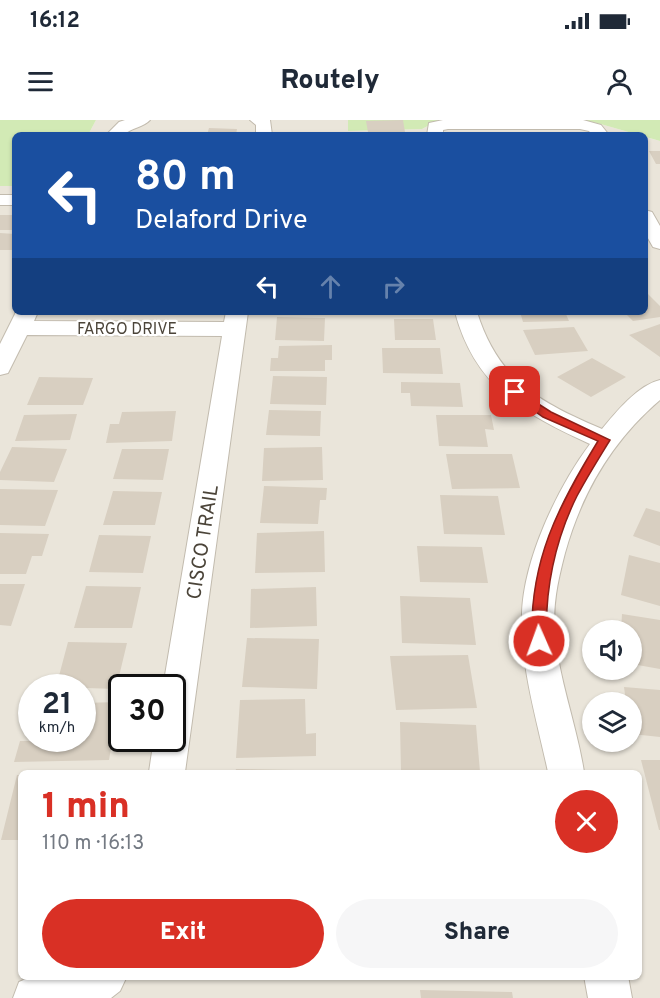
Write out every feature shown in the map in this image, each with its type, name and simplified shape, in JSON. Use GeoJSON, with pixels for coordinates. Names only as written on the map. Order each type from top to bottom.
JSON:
{"type":"FeatureCollection","features":[{"type":"Feature","properties":{"kind":"street"},"geometry":{"type":"LineString","coordinates":[[117,132],[125,125],[142,120]]}},
{"type":"Feature","properties":{"kind":"street"},"geometry":{"type":"LineString","coordinates":[[258,120],[264,123],[264,132]]}},
{"type":"Feature","properties":{"kind":"street"},"geometry":{"type":"LineString","coordinates":[[435,132],[435,126],[443,124],[580,124],[595,128],[598,132]]}},
{"type":"Feature","properties":{"kind":"street"},"geometry":{"type":"LineString","coordinates":[[648,221],[660,243]]}},
{"type":"Feature","properties":{"kind":"street"},"geometry":{"type":"LineString","coordinates":[[467,315],[479,351],[500,379],[529,403],[547,414],[604,440]]}},
{"type":"Feature","properties":{"kind":"street"},"geometry":{"type":"LineString","coordinates":[[0,368],[23,320]]}},
{"type":"Feature","properties":{"kind":"street","name":"FARGO DRIVE"},"geometry":{"type":"LineString","coordinates":[[23,320],[236,321]]}},
{"type":"Feature","properties":{"kind":"street","name":"CISCO TRAIL"},"geometry":{"type":"LineString","coordinates":[[167,770],[236,321]]}},
{"type":"Feature","properties":{"kind":"street"},"geometry":{"type":"LineString","coordinates":[[566,770],[539,641],[538,612],[543,580],[554,536],[571,496],[604,440],[630,411],[660,387]]}},
{"type":"Feature","properties":{"kind":"street"},"geometry":{"type":"LineString","coordinates":[[35,998],[82,991],[99,980]]}},
{"type":"Feature","properties":{"kind":"street"},"geometry":{"type":"LineString","coordinates":[[607,980],[610,998]]}},
{"type":"Feature","properties":{"kind":"shaded area"},"geometry":{"type":"Polygon","coordinates":[[[96,120],[348,120],[348,131],[422,129],[439,120],[573,120],[597,123],[628,132],[90,132],[96,120]]]}},
{"type":"Feature","properties":{"kind":"shaded area"},"geometry":{"type":"Polygon","coordinates":[[[648,138],[660,141],[660,998],[0,998],[0,186],[12,186],[12,315],[648,315],[648,138]]]}},
{"type":"Feature","properties":{"kind":"green space"},"geometry":{"type":"Polygon","coordinates":[[[0,120],[96,120],[90,132],[12,132],[12,186],[0,186],[0,120]]]}},
{"type":"Feature","properties":{"kind":"green space"},"geometry":{"type":"Polygon","coordinates":[[[348,120],[439,120],[422,129],[348,131],[348,120]]]}},
{"type":"Feature","properties":{"kind":"green space"},"geometry":{"type":"Polygon","coordinates":[[[573,120],[660,120],[660,141],[648,138],[648,132],[628,132],[597,123],[573,120]]]}},
{"type":"Feature","properties":{"kind":"building"},"geometry":{"type":"Polygon","coordinates":[[[403,120],[405,132],[368,132],[366,121],[403,120]]]}},
{"type":"Feature","properties":{"kind":"building"},"geometry":{"type":"Polygon","coordinates":[[[209,128],[237,129],[236,132],[208,132],[209,128]]]}},
{"type":"Feature","properties":{"kind":"building"},"geometry":{"type":"Polygon","coordinates":[[[649,151],[660,151],[660,164],[656,164],[649,151]]]}},
{"type":"Feature","properties":{"kind":"building"},"geometry":{"type":"Polygon","coordinates":[[[0,215],[12,215],[12,230],[0,230],[0,215]]]}},
{"type":"Feature","properties":{"kind":"building"},"geometry":{"type":"Polygon","coordinates":[[[0,233],[12,234],[12,250],[0,250],[0,233]]]}},
{"type":"Feature","properties":{"kind":"building"},"geometry":{"type":"Polygon","coordinates":[[[648,294],[660,306],[660,317],[633,321],[627,315],[648,315],[648,294]]]}},
{"type":"Feature","properties":{"kind":"building"},"geometry":{"type":"Polygon","coordinates":[[[521,315],[566,315],[569,321],[523,322],[521,315]]]}},
{"type":"Feature","properties":{"kind":"building"},"geometry":{"type":"Polygon","coordinates":[[[277,317],[325,318],[324,341],[275,340],[277,317]]]}},
{"type":"Feature","properties":{"kind":"building"},"geometry":{"type":"Polygon","coordinates":[[[394,319],[433,319],[436,340],[395,340],[394,319]]]}},
{"type":"Feature","properties":{"kind":"building"},"geometry":{"type":"Polygon","coordinates":[[[660,324],[660,357],[629,335],[660,324]]]}},
{"type":"Feature","properties":{"kind":"building"},"geometry":{"type":"Polygon","coordinates":[[[574,327],[588,351],[535,355],[523,330],[574,327]]]}},
{"type":"Feature","properties":{"kind":"building"},"geometry":{"type":"Polygon","coordinates":[[[332,345],[332,360],[325,360],[325,371],[270,371],[271,358],[278,358],[279,346],[332,345]]]}},
{"type":"Feature","properties":{"kind":"building"},"geometry":{"type":"Polygon","coordinates":[[[382,348],[440,348],[443,374],[383,373],[382,348]]]}},
{"type":"Feature","properties":{"kind":"building"},"geometry":{"type":"Polygon","coordinates":[[[592,358],[626,377],[591,397],[557,377],[592,358]]]}},
{"type":"Feature","properties":{"kind":"building"},"geometry":{"type":"Polygon","coordinates":[[[273,376],[327,377],[326,405],[270,404],[273,376]]]}},
{"type":"Feature","properties":{"kind":"building"},"geometry":{"type":"Polygon","coordinates":[[[39,377],[93,378],[83,405],[27,405],[39,377]]]}},
{"type":"Feature","properties":{"kind":"building"},"geometry":{"type":"Polygon","coordinates":[[[401,382],[460,383],[463,407],[411,406],[410,393],[401,393],[401,382]]]}},
{"type":"Feature","properties":{"kind":"building"},"geometry":{"type":"Polygon","coordinates":[[[269,410],[321,411],[320,436],[266,435],[269,410]]]}},
{"type":"Feature","properties":{"kind":"building"},"geometry":{"type":"Polygon","coordinates":[[[176,411],[172,441],[106,443],[110,424],[119,424],[122,412],[176,411]]]}},
{"type":"Feature","properties":{"kind":"building"},"geometry":{"type":"Polygon","coordinates":[[[77,414],[70,440],[15,441],[24,415],[77,414]]]}},
{"type":"Feature","properties":{"kind":"building"},"geometry":{"type":"Polygon","coordinates":[[[436,415],[491,415],[494,430],[485,429],[488,447],[439,446],[436,415]]]}},
{"type":"Feature","properties":{"kind":"building"},"geometry":{"type":"Polygon","coordinates":[[[12,447],[67,449],[54,482],[0,480],[0,472],[12,447]]]}},
{"type":"Feature","properties":{"kind":"building"},"geometry":{"type":"Polygon","coordinates":[[[322,447],[323,480],[262,481],[264,448],[322,447]]]}},
{"type":"Feature","properties":{"kind":"building"},"geometry":{"type":"Polygon","coordinates":[[[122,449],[169,449],[163,480],[113,479],[122,449]]]}},
{"type":"Feature","properties":{"kind":"building"},"geometry":{"type":"Polygon","coordinates":[[[446,454],[512,454],[520,488],[452,489],[446,454]]]}},
{"type":"Feature","properties":{"kind":"building"},"geometry":{"type":"Polygon","coordinates":[[[264,486],[327,488],[326,500],[320,500],[318,524],[260,523],[264,486]]]}},
{"type":"Feature","properties":{"kind":"building"},"geometry":{"type":"Polygon","coordinates":[[[0,489],[58,490],[45,526],[0,525],[0,489]]]}},
{"type":"Feature","properties":{"kind":"building"},"geometry":{"type":"Polygon","coordinates":[[[113,491],[162,492],[155,525],[103,525],[113,491]]]}},
{"type":"Feature","properties":{"kind":"building"},"geometry":{"type":"Polygon","coordinates":[[[440,495],[498,496],[505,535],[444,534],[440,495]]]}},
{"type":"Feature","properties":{"kind":"building"},"geometry":{"type":"Polygon","coordinates":[[[646,508],[660,512],[660,546],[633,536],[646,508]]]}},
{"type":"Feature","properties":{"kind":"building"},"geometry":{"type":"Polygon","coordinates":[[[324,531],[325,572],[255,573],[257,533],[324,531]]]}},
{"type":"Feature","properties":{"kind":"building"},"geometry":{"type":"Polygon","coordinates":[[[0,533],[49,534],[42,556],[32,556],[26,574],[0,574],[0,533]]]}},
{"type":"Feature","properties":{"kind":"building"},"geometry":{"type":"Polygon","coordinates":[[[99,535],[151,536],[143,573],[89,572],[99,535]]]}},
{"type":"Feature","properties":{"kind":"building"},"geometry":{"type":"Polygon","coordinates":[[[417,546],[482,547],[488,583],[420,582],[417,546]]]}},
{"type":"Feature","properties":{"kind":"building"},"geometry":{"type":"Polygon","coordinates":[[[629,555],[660,563],[660,606],[621,595],[629,555]]]}},
{"type":"Feature","properties":{"kind":"building"},"geometry":{"type":"Polygon","coordinates":[[[0,584],[25,584],[11,626],[0,625],[0,584]]]}},
{"type":"Feature","properties":{"kind":"building"},"geometry":{"type":"Polygon","coordinates":[[[86,586],[141,587],[132,628],[74,628],[86,586]]]}},
{"type":"Feature","properties":{"kind":"building"},"geometry":{"type":"Polygon","coordinates":[[[316,587],[317,626],[250,628],[251,589],[316,587]]]}},
{"type":"Feature","properties":{"kind":"building"},"geometry":{"type":"Polygon","coordinates":[[[400,596],[470,598],[476,645],[402,643],[400,596]]]}},
{"type":"Feature","properties":{"kind":"building"},"geometry":{"type":"Polygon","coordinates":[[[622,614],[660,620],[660,669],[642,666],[642,620],[622,620],[622,614]]]}},
{"type":"Feature","properties":{"kind":"building"},"geometry":{"type":"Polygon","coordinates":[[[247,638],[319,639],[317,689],[242,687],[247,638]]]}},
{"type":"Feature","properties":{"kind":"building"},"geometry":{"type":"Polygon","coordinates":[[[68,642],[127,643],[120,674],[108,674],[108,689],[96,688],[96,674],[59,674],[68,642]]]}},
{"type":"Feature","properties":{"kind":"building"},"geometry":{"type":"Polygon","coordinates":[[[468,655],[477,708],[396,710],[390,656],[468,655]]]}},
{"type":"Feature","properties":{"kind":"building"},"geometry":{"type":"Polygon","coordinates":[[[624,687],[660,690],[660,737],[642,735],[642,692],[625,692],[624,687]]]}},
{"type":"Feature","properties":{"kind":"building"},"geometry":{"type":"Polygon","coordinates":[[[305,699],[306,734],[316,733],[316,756],[236,758],[240,700],[305,699]]]}},
{"type":"Feature","properties":{"kind":"building"},"geometry":{"type":"Polygon","coordinates":[[[108,702],[109,760],[14,762],[18,748],[18,752],[96,752],[96,703],[108,702]]]}},
{"type":"Feature","properties":{"kind":"building"},"geometry":{"type":"Polygon","coordinates":[[[400,722],[476,725],[480,770],[401,770],[400,722]]]}},
{"type":"Feature","properties":{"kind":"building"},"geometry":{"type":"Polygon","coordinates":[[[641,760],[660,760],[660,830],[659,830],[641,760]]]}},
{"type":"Feature","properties":{"kind":"building"},"geometry":{"type":"Polygon","coordinates":[[[236,769],[295,770],[236,770],[236,769]]]}},
{"type":"Feature","properties":{"kind":"building"},"geometry":{"type":"Polygon","coordinates":[[[17,775],[18,775],[18,840],[1,840],[17,775]]]}},
{"type":"Feature","properties":{"kind":"building"},"geometry":{"type":"Polygon","coordinates":[[[420,990],[512,992],[513,998],[421,998],[420,990]]]}},
{"type":"Feature","properties":{"kind":"route"},"geometry":{"type":"LineString","coordinates":[[515,392],[547,414],[604,440],[571,496],[554,536],[538,612],[539,641]]}}]}
